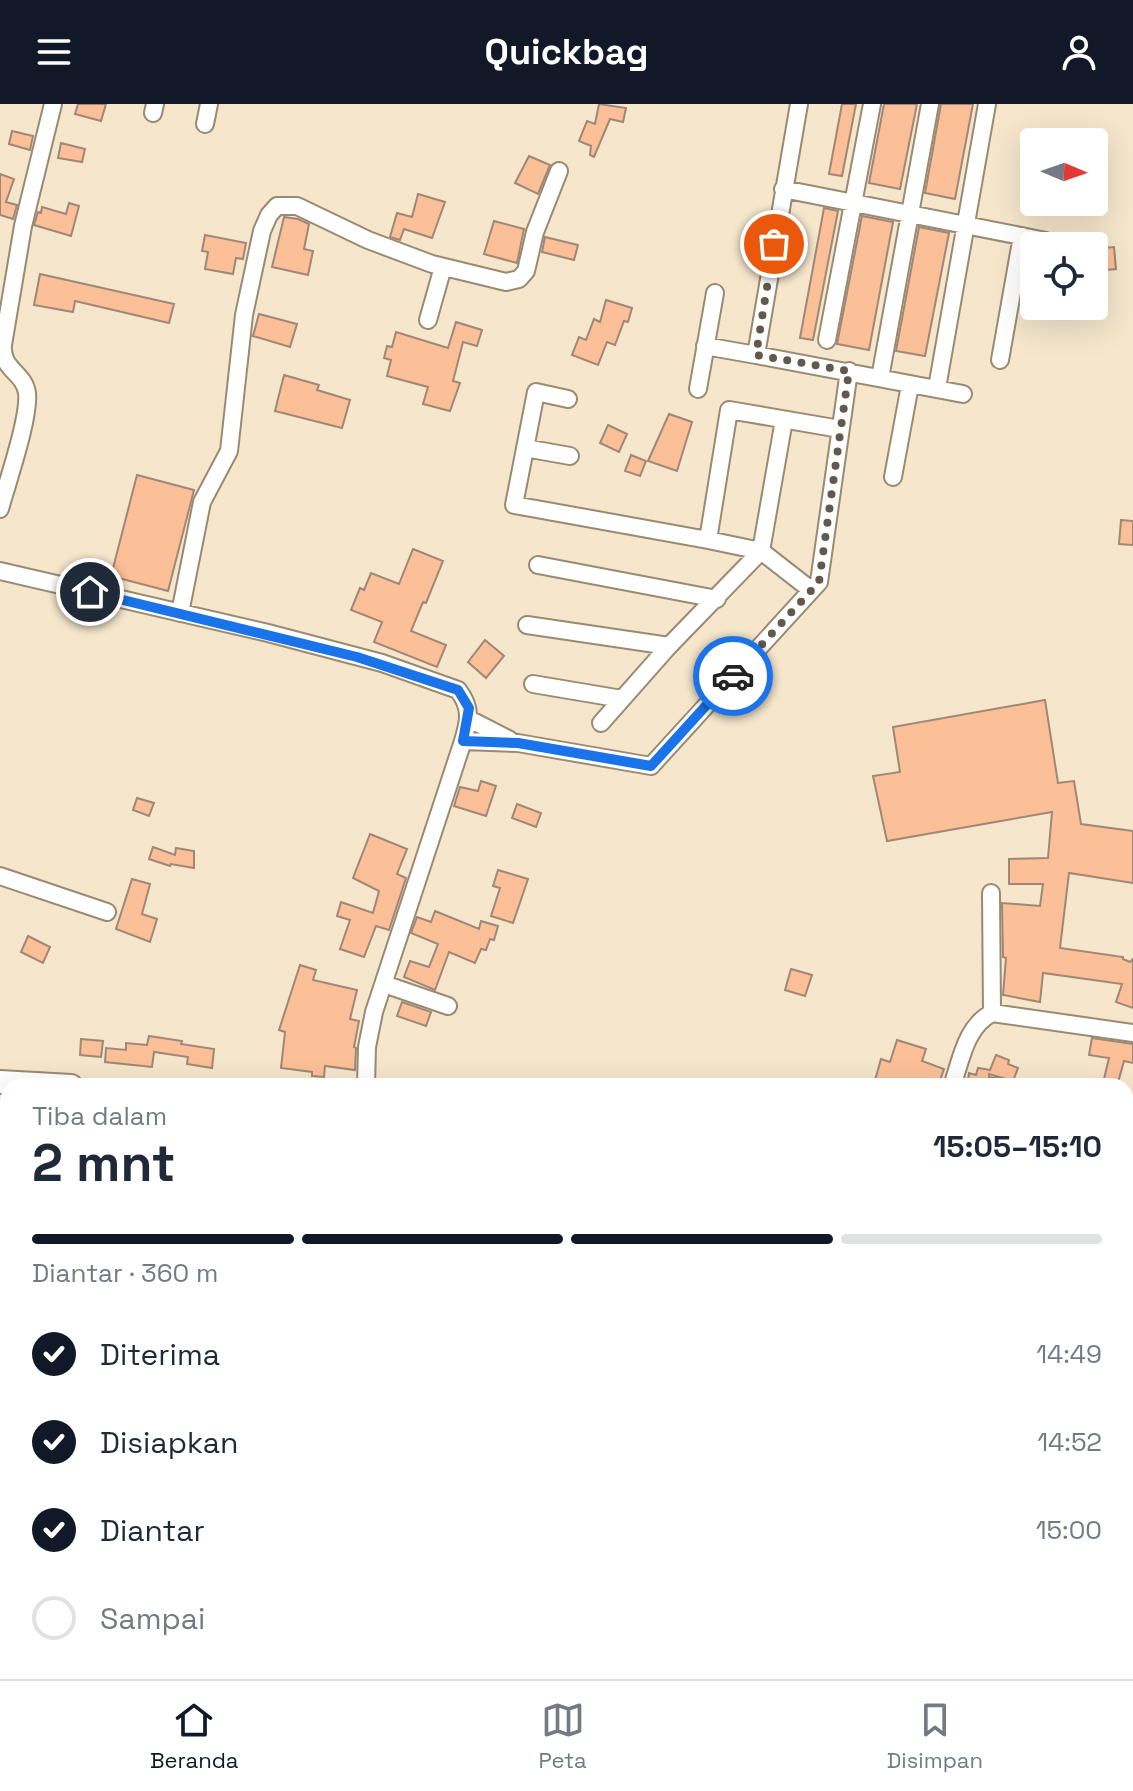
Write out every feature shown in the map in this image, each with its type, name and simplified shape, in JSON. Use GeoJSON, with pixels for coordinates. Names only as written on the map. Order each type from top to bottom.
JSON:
{"type":"FeatureCollection","features":[{"type":"Feature","properties":{"kind":"street"},"geometry":{"type":"LineString","coordinates":[[0,509],[27,398],[20,379],[4,361],[3,345],[23,226],[53,104]]}},
{"type":"Feature","properties":{"kind":"street"},"geometry":{"type":"LineString","coordinates":[[205,124],[209,104]]}},
{"type":"Feature","properties":{"kind":"street"},"geometry":{"type":"LineString","coordinates":[[756,355],[799,104]]}},
{"type":"Feature","properties":{"kind":"street"},"geometry":{"type":"LineString","coordinates":[[827,340],[872,104]]}},
{"type":"Feature","properties":{"kind":"street"},"geometry":{"type":"LineString","coordinates":[[880,378],[930,104]]}},
{"type":"Feature","properties":{"kind":"street"},"geometry":{"type":"LineString","coordinates":[[937,388],[987,104]]}},
{"type":"Feature","properties":{"kind":"street"},"geometry":{"type":"LineString","coordinates":[[180,613],[202,502],[229,451],[244,315],[262,231],[269,215],[277,206],[297,206],[368,240],[443,267],[506,282],[519,279],[526,271],[535,232],[559,171]]}},
{"type":"Feature","properties":{"kind":"street"},"geometry":{"type":"LineString","coordinates":[[783,189],[1020,236]]}},
{"type":"Feature","properties":{"kind":"street"},"geometry":{"type":"LineString","coordinates":[[1000,360],[1020,247]]}},
{"type":"Feature","properties":{"kind":"street"},"geometry":{"type":"LineString","coordinates":[[428,320],[443,267]]}},
{"type":"Feature","properties":{"kind":"street"},"geometry":{"type":"LineString","coordinates":[[698,389],[715,293]]}},
{"type":"Feature","properties":{"kind":"street"},"geometry":{"type":"LineString","coordinates":[[705,346],[963,394]]}},
{"type":"Feature","properties":{"kind":"street"},"geometry":{"type":"LineString","coordinates":[[463,741],[518,743],[651,766],[819,582],[849,371]]}},
{"type":"Feature","properties":{"kind":"street"},"geometry":{"type":"LineString","coordinates":[[893,477],[910,385]]}},
{"type":"Feature","properties":{"kind":"street"},"geometry":{"type":"LineString","coordinates":[[568,399],[536,392],[514,505],[761,551],[811,590]]}},
{"type":"Feature","properties":{"kind":"street"},"geometry":{"type":"LineString","coordinates":[[708,540],[729,410],[840,429]]}},
{"type":"Feature","properties":{"kind":"street"},"geometry":{"type":"LineString","coordinates":[[601,723],[669,646],[761,551],[784,420]]}},
{"type":"Feature","properties":{"kind":"street"},"geometry":{"type":"LineString","coordinates":[[525,448],[570,456]]}},
{"type":"Feature","properties":{"kind":"street"},"geometry":{"type":"LineString","coordinates":[[538,565],[717,599]]}},
{"type":"Feature","properties":{"kind":"street"},"geometry":{"type":"LineString","coordinates":[[0,571],[332,650],[458,690],[469,708],[469,719],[384,984],[367,1047],[366,1078]]}},
{"type":"Feature","properties":{"kind":"street"},"geometry":{"type":"LineString","coordinates":[[527,625],[669,646]]}},
{"type":"Feature","properties":{"kind":"street"},"geometry":{"type":"LineString","coordinates":[[533,684],[622,699]]}},
{"type":"Feature","properties":{"kind":"street"},"geometry":{"type":"LineString","coordinates":[[469,719],[518,743]]}},
{"type":"Feature","properties":{"kind":"street"},"geometry":{"type":"LineString","coordinates":[[0,876],[107,912]]}},
{"type":"Feature","properties":{"kind":"street"},"geometry":{"type":"LineString","coordinates":[[991,893],[992,1013]]}},
{"type":"Feature","properties":{"kind":"street"},"geometry":{"type":"LineString","coordinates":[[384,984],[448,1006]]}},
{"type":"Feature","properties":{"kind":"street"},"geometry":{"type":"LineString","coordinates":[[955,1078],[971,1031],[982,1018],[992,1013],[1133,1033]]}},
{"type":"Feature","properties":{"kind":"building"},"geometry":{"type":"Polygon","coordinates":[[[78,104],[106,104],[101,121],[75,114],[78,104]]]}},
{"type":"Feature","properties":{"kind":"building"},"geometry":{"type":"Polygon","coordinates":[[[599,104],[626,108],[623,122],[610,119],[594,157],[590,155],[591,146],[579,141],[587,121],[595,124],[599,104]]]}},
{"type":"Feature","properties":{"kind":"building"},"geometry":{"type":"Polygon","coordinates":[[[842,104],[856,104],[842,176],[829,174],[842,104]]]}},
{"type":"Feature","properties":{"kind":"building"},"geometry":{"type":"Polygon","coordinates":[[[884,104],[917,104],[900,189],[869,183],[884,104]]]}},
{"type":"Feature","properties":{"kind":"building"},"geometry":{"type":"Polygon","coordinates":[[[941,104],[973,104],[955,199],[925,193],[941,104]]]}},
{"type":"Feature","properties":{"kind":"building"},"geometry":{"type":"Polygon","coordinates":[[[12,131],[33,136],[30,150],[9,144],[12,131]]]}},
{"type":"Feature","properties":{"kind":"building"},"geometry":{"type":"Polygon","coordinates":[[[61,143],[85,149],[82,162],[58,158],[61,143]]]}},
{"type":"Feature","properties":{"kind":"building"},"geometry":{"type":"Polygon","coordinates":[[[529,156],[550,165],[538,194],[515,183],[529,156]]]}},
{"type":"Feature","properties":{"kind":"building"},"geometry":{"type":"Polygon","coordinates":[[[0,174],[14,179],[6,202],[17,205],[13,219],[0,215],[0,174]]]}},
{"type":"Feature","properties":{"kind":"building"},"geometry":{"type":"Polygon","coordinates":[[[418,194],[445,202],[432,238],[404,229],[400,240],[390,237],[397,213],[412,217],[418,194]]]}},
{"type":"Feature","properties":{"kind":"building"},"geometry":{"type":"Polygon","coordinates":[[[69,203],[79,206],[71,236],[34,225],[42,207],[66,214],[69,203]]]}},
{"type":"Feature","properties":{"kind":"building"},"geometry":{"type":"Polygon","coordinates":[[[824,208],[838,211],[813,340],[800,338],[824,208]]]}},
{"type":"Feature","properties":{"kind":"building"},"geometry":{"type":"Polygon","coordinates":[[[862,216],[893,222],[869,350],[837,344],[862,216]]]}},
{"type":"Feature","properties":{"kind":"building"},"geometry":{"type":"Polygon","coordinates":[[[284,217],[309,224],[304,249],[313,251],[308,275],[272,267],[284,217]]]}},
{"type":"Feature","properties":{"kind":"building"},"geometry":{"type":"Polygon","coordinates":[[[494,221],[524,229],[517,263],[484,254],[494,221]]]}},
{"type":"Feature","properties":{"kind":"building"},"geometry":{"type":"Polygon","coordinates":[[[919,227],[949,233],[925,356],[896,351],[919,227]]]}},
{"type":"Feature","properties":{"kind":"building"},"geometry":{"type":"Polygon","coordinates":[[[205,235],[246,243],[243,259],[236,258],[233,274],[205,269],[208,252],[202,251],[205,235]]]}},
{"type":"Feature","properties":{"kind":"building"},"geometry":{"type":"Polygon","coordinates":[[[545,237],[578,245],[574,260],[542,252],[545,237]]]}},
{"type":"Feature","properties":{"kind":"building"},"geometry":{"type":"Polygon","coordinates":[[[1114,247],[1116,269],[1108,270],[1108,248],[1114,247]]]}},
{"type":"Feature","properties":{"kind":"building"},"geometry":{"type":"Polygon","coordinates":[[[40,274],[174,304],[169,323],[75,301],[73,312],[34,305],[40,274]]]}},
{"type":"Feature","properties":{"kind":"building"},"geometry":{"type":"Polygon","coordinates":[[[606,300],[632,308],[615,345],[607,342],[598,365],[572,355],[579,337],[586,340],[594,319],[600,322],[606,300]]]}},
{"type":"Feature","properties":{"kind":"building"},"geometry":{"type":"Polygon","coordinates":[[[259,314],[297,324],[290,347],[253,336],[259,314]]]}},
{"type":"Feature","properties":{"kind":"building"},"geometry":{"type":"Polygon","coordinates":[[[456,322],[482,330],[477,346],[463,342],[453,381],[460,383],[450,411],[423,404],[428,387],[387,376],[391,360],[384,358],[387,346],[392,347],[396,332],[448,348],[456,322]]]}},
{"type":"Feature","properties":{"kind":"building"},"geometry":{"type":"Polygon","coordinates":[[[284,375],[319,385],[317,390],[350,400],[342,428],[275,411],[284,375]]]}},
{"type":"Feature","properties":{"kind":"building"},"geometry":{"type":"Polygon","coordinates":[[[669,414],[692,422],[677,471],[648,461],[669,414]]]}},
{"type":"Feature","properties":{"kind":"building"},"geometry":{"type":"Polygon","coordinates":[[[608,425],[627,434],[619,452],[600,443],[608,425]]]}},
{"type":"Feature","properties":{"kind":"building"},"geometry":{"type":"Polygon","coordinates":[[[631,455],[646,461],[640,476],[625,471],[631,455]]]}},
{"type":"Feature","properties":{"kind":"building"},"geometry":{"type":"Polygon","coordinates":[[[137,475],[194,490],[168,591],[111,576],[137,475]]]}},
{"type":"Feature","properties":{"kind":"building"},"geometry":{"type":"Polygon","coordinates":[[[1121,520],[1133,521],[1133,545],[1119,544],[1121,520]]]}},
{"type":"Feature","properties":{"kind":"building"},"geometry":{"type":"Polygon","coordinates":[[[413,549],[443,561],[411,631],[446,645],[437,667],[374,642],[382,622],[351,610],[360,588],[364,590],[371,573],[399,584],[413,549]]]}},
{"type":"Feature","properties":{"kind":"building"},"geometry":{"type":"Polygon","coordinates":[[[485,640],[504,656],[486,678],[468,662],[485,640]]]}},
{"type":"Feature","properties":{"kind":"building"},"geometry":{"type":"Polygon","coordinates":[[[1045,700],[1058,783],[1074,781],[1081,824],[1133,831],[1133,883],[1069,873],[1060,948],[1123,957],[1130,962],[1133,959],[1133,1008],[1116,1002],[1122,984],[1043,973],[1040,1002],[1003,995],[1006,958],[1003,957],[1002,903],[1040,906],[1043,884],[1009,884],[1009,859],[1048,858],[1052,812],[887,841],[873,776],[900,772],[893,727],[1045,700]]]}},
{"type":"Feature","properties":{"kind":"building"},"geometry":{"type":"Polygon","coordinates":[[[481,781],[496,786],[486,816],[454,806],[460,787],[478,791],[481,781]]]}},
{"type":"Feature","properties":{"kind":"building"},"geometry":{"type":"Polygon","coordinates":[[[137,798],[154,803],[149,816],[133,810],[137,798]]]}},
{"type":"Feature","properties":{"kind":"building"},"geometry":{"type":"Polygon","coordinates":[[[517,804],[541,813],[536,827],[512,818],[517,804]]]}},
{"type":"Feature","properties":{"kind":"building"},"geometry":{"type":"Polygon","coordinates":[[[370,834],[407,849],[397,874],[406,878],[389,930],[376,926],[364,957],[340,949],[350,920],[337,916],[341,902],[373,913],[379,891],[353,878],[370,834]]]}},
{"type":"Feature","properties":{"kind":"building"},"geometry":{"type":"Polygon","coordinates":[[[153,847],[175,855],[176,848],[194,851],[194,868],[170,866],[149,859],[153,847]]]}},
{"type":"Feature","properties":{"kind":"building"},"geometry":{"type":"Polygon","coordinates":[[[498,870],[528,879],[513,923],[491,916],[500,888],[493,886],[498,870]]]}},
{"type":"Feature","properties":{"kind":"building"},"geometry":{"type":"Polygon","coordinates":[[[132,879],[150,884],[142,914],[157,919],[150,942],[116,929],[132,879]]]}},
{"type":"Feature","properties":{"kind":"building"},"geometry":{"type":"Polygon","coordinates":[[[435,911],[479,929],[481,921],[498,926],[494,940],[490,939],[486,950],[481,949],[475,963],[449,952],[435,990],[404,977],[410,961],[429,967],[438,944],[411,933],[417,917],[431,922],[435,911]]]}},
{"type":"Feature","properties":{"kind":"building"},"geometry":{"type":"Polygon","coordinates":[[[28,936],[50,947],[43,963],[21,952],[28,936]]]}},
{"type":"Feature","properties":{"kind":"building"},"geometry":{"type":"Polygon","coordinates":[[[300,965],[316,970],[313,980],[357,990],[350,1019],[359,1021],[354,1047],[355,1070],[325,1066],[324,1077],[312,1076],[312,1072],[281,1068],[285,1032],[279,1030],[300,965]]]}},
{"type":"Feature","properties":{"kind":"building"},"geometry":{"type":"Polygon","coordinates":[[[791,969],[812,975],[805,996],[785,990],[791,969]]]}},
{"type":"Feature","properties":{"kind":"building"},"geometry":{"type":"Polygon","coordinates":[[[402,1002],[431,1012],[426,1026],[397,1016],[402,1002]]]}},
{"type":"Feature","properties":{"kind":"building"},"geometry":{"type":"Polygon","coordinates":[[[149,1036],[214,1049],[212,1068],[187,1064],[188,1057],[154,1052],[152,1067],[105,1062],[106,1048],[126,1050],[126,1043],[147,1045],[149,1036]]]}},
{"type":"Feature","properties":{"kind":"building"},"geometry":{"type":"Polygon","coordinates":[[[1092,1038],[1133,1044],[1133,1063],[1124,1061],[1119,1078],[1104,1078],[1109,1058],[1089,1055],[1092,1038]]]}},
{"type":"Feature","properties":{"kind":"building"},"geometry":{"type":"Polygon","coordinates":[[[81,1039],[103,1041],[101,1057],[80,1055],[81,1039]]]}},
{"type":"Feature","properties":{"kind":"building"},"geometry":{"type":"Polygon","coordinates":[[[897,1040],[926,1049],[922,1061],[944,1069],[941,1078],[876,1078],[881,1059],[890,1062],[897,1040]]]}},
{"type":"Feature","properties":{"kind":"building"},"geometry":{"type":"Polygon","coordinates":[[[996,1055],[1018,1068],[1014,1078],[989,1074],[989,1077],[995,1078],[968,1078],[969,1073],[976,1075],[978,1068],[990,1070],[996,1055]]]}},
{"type":"Feature","properties":{"kind":"way so far"},"geometry":{"type":"LineString","coordinates":[[733,676],[819,582],[849,371],[756,355],[774,244]]}},
{"type":"Feature","properties":{"kind":"route"},"geometry":{"type":"LineString","coordinates":[[90,592],[268,633],[428,678],[458,690],[466,700],[469,719],[463,741],[518,743],[651,766],[733,676]]}}]}
